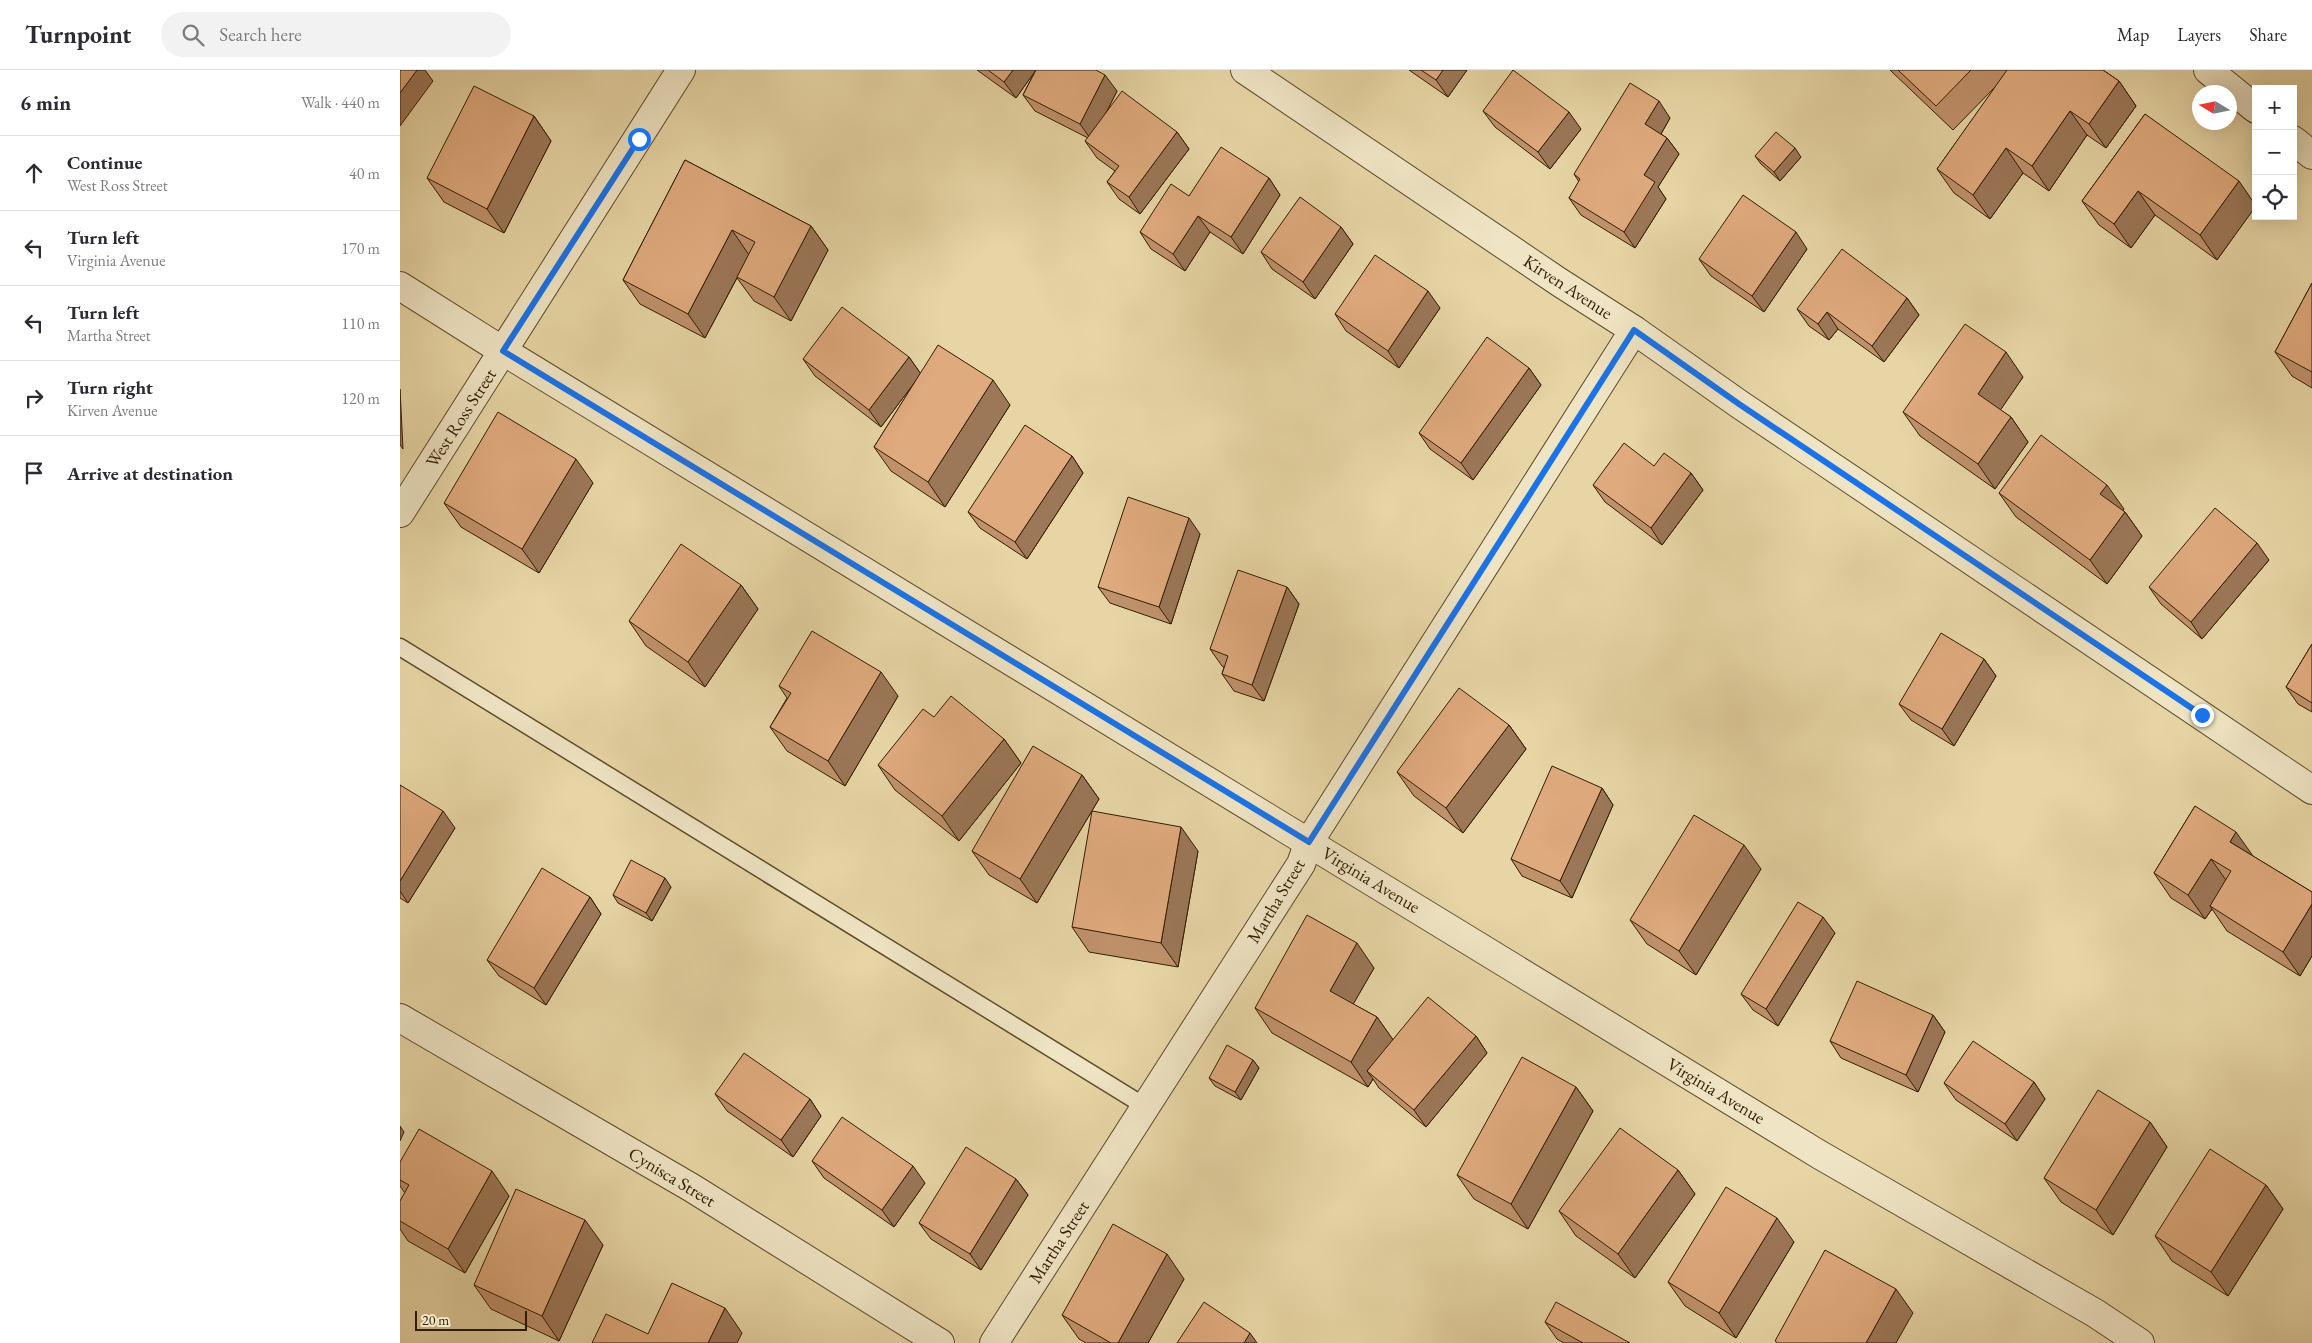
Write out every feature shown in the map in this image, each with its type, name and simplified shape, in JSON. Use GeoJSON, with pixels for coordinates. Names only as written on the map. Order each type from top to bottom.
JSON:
{"type":"FeatureCollection","features":[{"type":"Feature","properties":{"kind":"street","name":"West Ross Street"},"geometry":{"type":"LineString","coordinates":[[400,513],[681,70]]}},
{"type":"Feature","properties":{"kind":"street","name":"Kirven Avenue"},"geometry":{"type":"LineString","coordinates":[[1245,70],[1550,276],[1634,330],[1739,404],[2312,790]]}},
{"type":"Feature","properties":{"kind":"street"},"geometry":{"type":"LineString","coordinates":[[2208,70],[2252,106]]}},
{"type":"Feature","properties":{"kind":"street"},"geometry":{"type":"LineString","coordinates":[[2297,143],[2312,155]]}},
{"type":"Feature","properties":{"kind":"street","name":"Virginia Avenue"},"geometry":{"type":"LineString","coordinates":[[400,286],[503,351],[1820,1155],[2095,1313],[2140,1343]]}},
{"type":"Feature","properties":{"kind":"street","name":"Martha Street"},"geometry":{"type":"LineString","coordinates":[[994,1343],[1301,864],[1309,842],[1634,330]]}},
{"type":"Feature","properties":{"kind":"street","name":"Cynisca Street"},"geometry":{"type":"LineString","coordinates":[[400,1018],[692,1188],[940,1343]]}},
{"type":"Feature","properties":{"kind":"lane"},"geometry":{"type":"LineString","coordinates":[[400,647],[1146,1107]]}},
{"type":"Feature","properties":{"kind":"building"},"geometry":{"type":"Polygon","coordinates":[[[400,70],[417,70],[400,93],[400,70]]]}},
{"type":"Feature","properties":{"kind":"building"},"geometry":{"type":"Polygon","coordinates":[[[988,70],[1013,70],[1004,82],[988,70]]]}},
{"type":"Feature","properties":{"kind":"building"},"geometry":{"type":"Polygon","coordinates":[[[1036,70],[1096,70],[1105,75],[1080,124],[1023,95],[1036,70]]]}},
{"type":"Feature","properties":{"kind":"building"},"geometry":{"type":"Polygon","coordinates":[[[1421,70],[1443,70],[1436,80],[1421,70]]]}},
{"type":"Feature","properties":{"kind":"building"},"geometry":{"type":"Polygon","coordinates":[[[1513,70],[1569,112],[1538,152],[1483,111],[1513,70]]]}},
{"type":"Feature","properties":{"kind":"building"},"geometry":{"type":"Polygon","coordinates":[[[1898,70],[1971,70],[1936,106],[1898,70]]]}},
{"type":"Feature","properties":{"kind":"building"},"geometry":{"type":"Polygon","coordinates":[[[2007,70],[2103,70],[2119,81],[2089,124],[2070,111],[2032,166],[2006,148],[1973,195],[1937,169],[2007,70]]]}},
{"type":"Feature","properties":{"kind":"building"},"geometry":{"type":"Polygon","coordinates":[[[1630,83],[1659,101],[1645,124],[1667,138],[1644,175],[1655,182],[1624,232],[1569,198],[1580,179],[1574,174],[1630,83]]]}},
{"type":"Feature","properties":{"kind":"building"},"geometry":{"type":"Polygon","coordinates":[[[474,86],[534,116],[487,209],[427,178],[474,86]]]}},
{"type":"Feature","properties":{"kind":"building"},"geometry":{"type":"Polygon","coordinates":[[[1122,91],[1177,132],[1129,197],[1107,182],[1119,166],[1085,141],[1122,91]]]}},
{"type":"Feature","properties":{"kind":"building"},"geometry":{"type":"Polygon","coordinates":[[[2145,114],[2239,181],[2200,235],[2138,191],[2114,224],[2082,201],[2145,114]]]}},
{"type":"Feature","properties":{"kind":"building"},"geometry":{"type":"Polygon","coordinates":[[[1776,132],[1795,148],[1774,172],[1755,156],[1776,132]]]}},
{"type":"Feature","properties":{"kind":"building"},"geometry":{"type":"Polygon","coordinates":[[[1221,147],[1269,178],[1231,237],[1198,216],[1173,254],[1140,232],[1171,184],[1189,196],[1221,147]]]}},
{"type":"Feature","properties":{"kind":"building"},"geometry":{"type":"Polygon","coordinates":[[[685,160],[811,226],[774,297],[737,277],[755,242],[732,230],[688,314],[623,280],[685,160]]]}},
{"type":"Feature","properties":{"kind":"building"},"geometry":{"type":"Polygon","coordinates":[[[1743,195],[1796,232],[1752,296],[1699,259],[1743,195]]]}},
{"type":"Feature","properties":{"kind":"building"},"geometry":{"type":"Polygon","coordinates":[[[1300,197],[1341,227],[1303,282],[1261,252],[1300,197]]]}},
{"type":"Feature","properties":{"kind":"building"},"geometry":{"type":"Polygon","coordinates":[[[1842,249],[1907,298],[1872,346],[1827,312],[1818,324],[1797,309],[1842,249]]]}},
{"type":"Feature","properties":{"kind":"building"},"geometry":{"type":"Polygon","coordinates":[[[1375,255],[1428,291],[1388,351],[1335,314],[1375,255]]]}},
{"type":"Feature","properties":{"kind":"building"},"geometry":{"type":"Polygon","coordinates":[[[2312,283],[2312,372],[2275,352],[2312,283]]]}},
{"type":"Feature","properties":{"kind":"building"},"geometry":{"type":"Polygon","coordinates":[[[842,307],[909,357],[869,410],[803,359],[842,307]]]}},
{"type":"Feature","properties":{"kind":"building"},"geometry":{"type":"Polygon","coordinates":[[[1965,324],[2006,352],[1978,394],[2011,417],[1978,464],[1903,412],[1965,324]]]}},
{"type":"Feature","properties":{"kind":"building"},"geometry":{"type":"Polygon","coordinates":[[[1487,337],[1529,368],[1461,463],[1419,433],[1487,337]]]}},
{"type":"Feature","properties":{"kind":"building"},"geometry":{"type":"Polygon","coordinates":[[[938,345],[993,380],[928,482],[874,447],[938,345]]]}},
{"type":"Feature","properties":{"kind":"building"},"geometry":{"type":"Polygon","coordinates":[[[498,412],[576,459],[522,549],[444,503],[498,412]]]}},
{"type":"Feature","properties":{"kind":"building"},"geometry":{"type":"Polygon","coordinates":[[[1025,425],[1072,456],[1015,542],[968,512],[1025,425]]]}},
{"type":"Feature","properties":{"kind":"building"},"geometry":{"type":"Polygon","coordinates":[[[2041,435],[2107,485],[2100,494],[2125,512],[2090,560],[1999,493],[2041,435]]]}},
{"type":"Feature","properties":{"kind":"building"},"geometry":{"type":"Polygon","coordinates":[[[1624,443],[1654,466],[1664,453],[1691,473],[1651,528],[1593,485],[1624,443]]]}},
{"type":"Feature","properties":{"kind":"building"},"geometry":{"type":"Polygon","coordinates":[[[1128,497],[1189,518],[1159,607],[1098,587],[1128,497]]]}},
{"type":"Feature","properties":{"kind":"building"},"geometry":{"type":"Polygon","coordinates":[[[2215,508],[2257,543],[2191,622],[2149,587],[2215,508]]]}},
{"type":"Feature","properties":{"kind":"building"},"geometry":{"type":"Polygon","coordinates":[[[681,544],[741,585],[688,662],[629,621],[681,544]]]}},
{"type":"Feature","properties":{"kind":"building"},"geometry":{"type":"Polygon","coordinates":[[[1238,570],[1287,587],[1252,685],[1222,674],[1228,656],[1210,649],[1238,570]]]}},
{"type":"Feature","properties":{"kind":"building"},"geometry":{"type":"Polygon","coordinates":[[[812,631],[881,672],[828,761],[770,727],[791,693],[779,686],[812,631]]]}},
{"type":"Feature","properties":{"kind":"building"},"geometry":{"type":"Polygon","coordinates":[[[1941,633],[1984,659],[1942,729],[1899,704],[1941,633]]]}},
{"type":"Feature","properties":{"kind":"building"},"geometry":{"type":"Polygon","coordinates":[[[2312,644],[2312,703],[2286,687],[2312,644]]]}},
{"type":"Feature","properties":{"kind":"building"},"geometry":{"type":"Polygon","coordinates":[[[1459,688],[1509,725],[1446,808],[1397,772],[1459,688]]]}},
{"type":"Feature","properties":{"kind":"building"},"geometry":{"type":"Polygon","coordinates":[[[951,696],[1004,739],[942,816],[878,765],[923,709],[934,717],[951,696]]]}},
{"type":"Feature","properties":{"kind":"building"},"geometry":{"type":"Polygon","coordinates":[[[1033,746],[1082,775],[1020,879],[972,851],[1033,746]]]}},
{"type":"Feature","properties":{"kind":"building"},"geometry":{"type":"Polygon","coordinates":[[[1552,766],[1602,788],[1560,881],[1511,859],[1552,766]]]}},
{"type":"Feature","properties":{"kind":"building"},"geometry":{"type":"Polygon","coordinates":[[[400,785],[443,811],[400,881],[400,785]]]}},
{"type":"Feature","properties":{"kind":"building"},"geometry":{"type":"Polygon","coordinates":[[[2195,806],[2236,832],[2230,842],[2312,892],[2312,904],[2283,952],[2210,906],[2231,871],[2211,859],[2188,895],[2154,873],[2195,806]]]}},
{"type":"Feature","properties":{"kind":"building"},"geometry":{"type":"Polygon","coordinates":[[[1092,811],[1181,827],[1161,943],[1072,927],[1092,811]]]}},
{"type":"Feature","properties":{"kind":"building"},"geometry":{"type":"Polygon","coordinates":[[[1694,815],[1744,845],[1679,951],[1630,920],[1694,815]]]}},
{"type":"Feature","properties":{"kind":"building"},"geometry":{"type":"Polygon","coordinates":[[[631,860],[665,878],[646,913],[613,895],[631,860]]]}},
{"type":"Feature","properties":{"kind":"building"},"geometry":{"type":"Polygon","coordinates":[[[542,868],[590,897],[534,988],[487,960],[542,868]]]}},
{"type":"Feature","properties":{"kind":"building"},"geometry":{"type":"Polygon","coordinates":[[[1798,902],[1823,917],[1766,1009],[1741,994],[1798,902]]]}},
{"type":"Feature","properties":{"kind":"building"},"geometry":{"type":"Polygon","coordinates":[[[1307,915],[1357,943],[1330,991],[1377,1017],[1351,1062],[1255,1008],[1307,915]]]}},
{"type":"Feature","properties":{"kind":"building"},"geometry":{"type":"Polygon","coordinates":[[[1857,981],[1933,1015],[1906,1075],[1830,1041],[1857,981]]]}},
{"type":"Feature","properties":{"kind":"building"},"geometry":{"type":"Polygon","coordinates":[[[1428,997],[1476,1036],[1414,1110],[1367,1071],[1428,997]]]}},
{"type":"Feature","properties":{"kind":"building"},"geometry":{"type":"Polygon","coordinates":[[[1973,1041],[2034,1082],[2005,1124],[1944,1083],[1973,1041]]]}},
{"type":"Feature","properties":{"kind":"building"},"geometry":{"type":"Polygon","coordinates":[[[1227,1045],[1253,1060],[1235,1092],[1209,1078],[1227,1045]]]}},
{"type":"Feature","properties":{"kind":"building"},"geometry":{"type":"Polygon","coordinates":[[[744,1053],[810,1099],[781,1140],[715,1094],[744,1053]]]}},
{"type":"Feature","properties":{"kind":"building"},"geometry":{"type":"Polygon","coordinates":[[[1522,1057],[1576,1087],[1511,1204],[1457,1175],[1522,1057]]]}},
{"type":"Feature","properties":{"kind":"building"},"geometry":{"type":"Polygon","coordinates":[[[2098,1090],[2150,1122],[2096,1210],[2044,1178],[2098,1090]]]}},
{"type":"Feature","properties":{"kind":"building"},"geometry":{"type":"Polygon","coordinates":[[[842,1117],[913,1166],[882,1210],[812,1161],[842,1117]]]}},
{"type":"Feature","properties":{"kind":"building"},"geometry":{"type":"Polygon","coordinates":[[[1620,1128],[1678,1170],[1618,1254],[1559,1211],[1620,1128]]]}},
{"type":"Feature","properties":{"kind":"building"},"geometry":{"type":"Polygon","coordinates":[[[419,1129],[492,1171],[448,1249],[400,1221],[400,1201],[409,1185],[400,1180],[400,1162],[419,1129]]]}},
{"type":"Feature","properties":{"kind":"building"},"geometry":{"type":"Polygon","coordinates":[[[966,1147],[1016,1179],[970,1254],[919,1223],[966,1147]]]}},
{"type":"Feature","properties":{"kind":"building"},"geometry":{"type":"Polygon","coordinates":[[[2210,1149],[2266,1185],[2211,1272],[2155,1236],[2210,1149]]]}},
{"type":"Feature","properties":{"kind":"building"},"geometry":{"type":"Polygon","coordinates":[[[1726,1187],[1777,1218],[1719,1313],[1668,1282],[1726,1187]]]}},
{"type":"Feature","properties":{"kind":"building"},"geometry":{"type":"Polygon","coordinates":[[[516,1189],[585,1220],[542,1316],[474,1285],[516,1189]]]}},
{"type":"Feature","properties":{"kind":"building"},"geometry":{"type":"Polygon","coordinates":[[[1113,1224],[1167,1254],[1118,1343],[1111,1343],[1062,1315],[1113,1224]]]}},
{"type":"Feature","properties":{"kind":"building"},"geometry":{"type":"Polygon","coordinates":[[[1825,1250],[1896,1289],[1866,1343],[1778,1343],[1775,1341],[1825,1250]]]}},
{"type":"Feature","properties":{"kind":"building"},"geometry":{"type":"Polygon","coordinates":[[[672,1283],[725,1308],[708,1343],[592,1343],[606,1314],[648,1334],[672,1283]]]}},
{"type":"Feature","properties":{"kind":"building"},"geometry":{"type":"Polygon","coordinates":[[[1204,1302],[1250,1333],[1244,1343],[1177,1343],[1204,1302]]]}},
{"type":"Feature","properties":{"kind":"building"},"geometry":{"type":"Polygon","coordinates":[[[1556,1302],[1630,1343],[1583,1343],[1545,1322],[1556,1302]]]}},
{"type":"Feature","properties":{"kind":"route"},"geometry":{"type":"LineString","coordinates":[[639,139],[503,351],[1309,842],[1634,330],[1739,404],[2202,715]]}}]}
